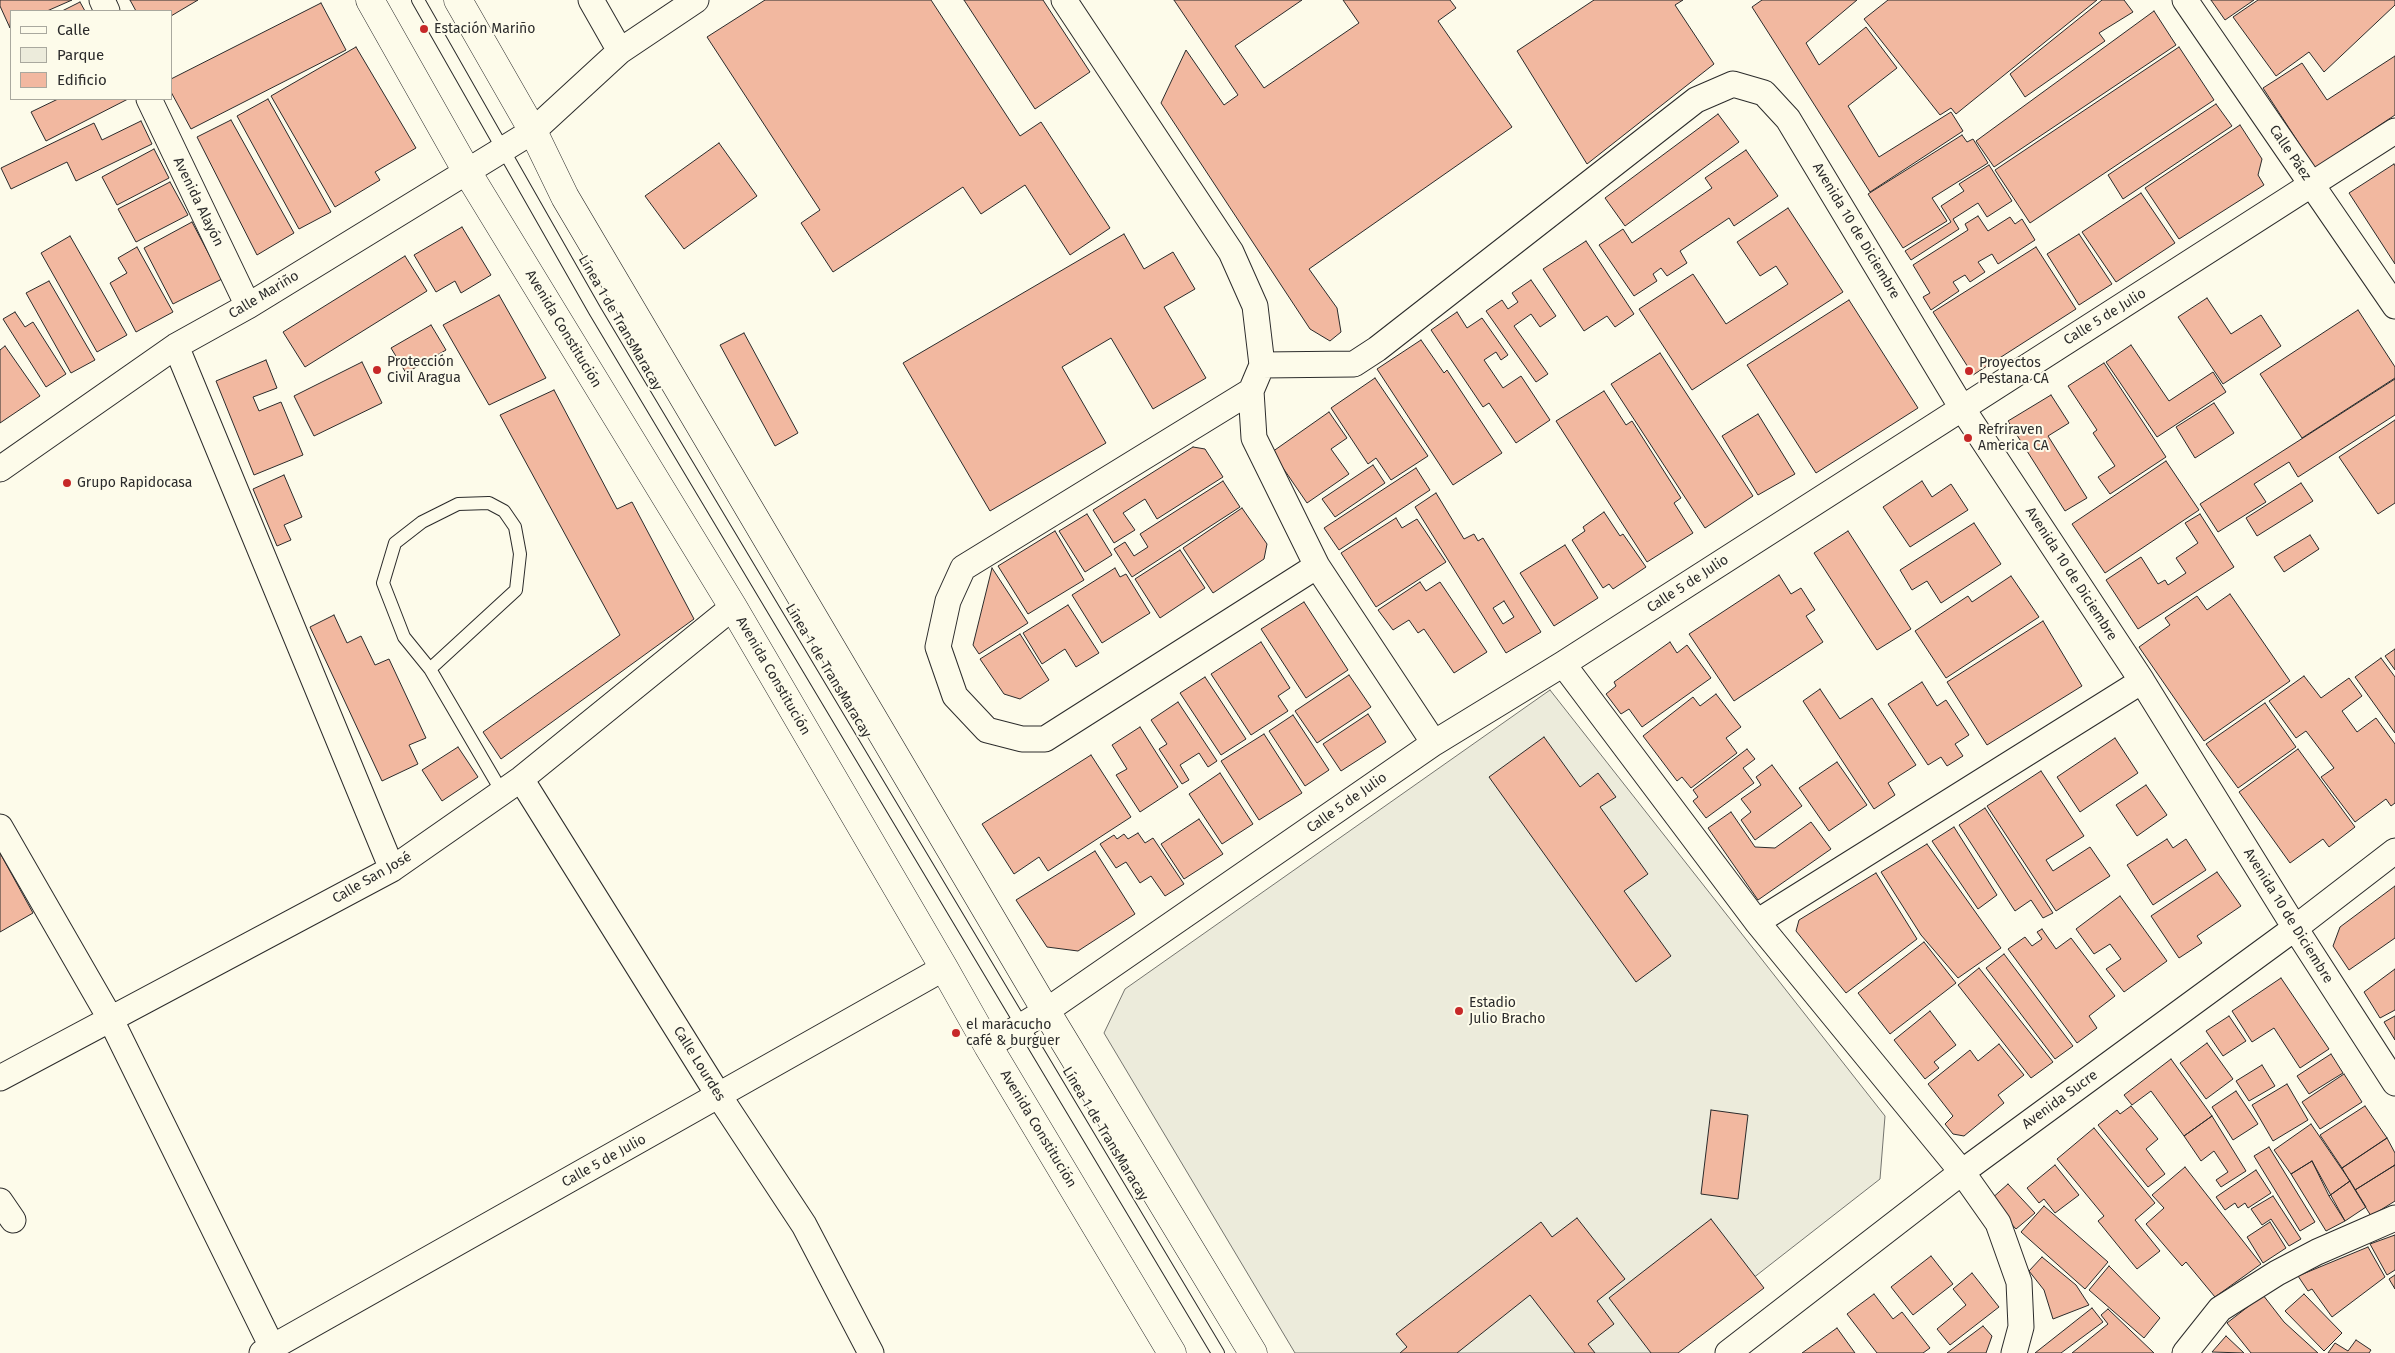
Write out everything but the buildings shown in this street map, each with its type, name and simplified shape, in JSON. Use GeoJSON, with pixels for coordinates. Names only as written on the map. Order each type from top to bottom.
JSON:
{"type":"FeatureCollection","features":[{"type":"Feature","properties":{"kind":"street","name":"Avenida Constitución"},"geometry":{"type":"LineString","coordinates":[[370,0],[466,170],[733,608],[988,1046],[1172,1353]]}},
{"type":"Feature","properties":{"kind":"street"},"geometry":{"type":"LineString","coordinates":[[458,0],[533,130],[565,197],[1046,1011],[1253,1353]]}},
{"type":"Feature","properties":{"kind":"street"},"geometry":{"type":"LineString","coordinates":[[591,0],[620,50]]}},
{"type":"Feature","properties":{"kind":"street","name":"Calle Mariño"},"geometry":{"type":"LineString","coordinates":[[0,469],[176,346],[248,306],[533,130],[620,50],[696,0]]}},
{"type":"Feature","properties":{"kind":"street"},"geometry":{"type":"LineString","coordinates":[[1064,0],[1231,252],[1255,306],[1262,365],[1251,391],[1254,438],[1317,566],[1434,743]]}},
{"type":"Feature","properties":{"kind":"street","name":"Calle Páez"},"geometry":{"type":"LineString","coordinates":[[2185,0],[2395,306]]}},
{"type":"Feature","properties":{"kind":"street","name":"Avenida 10 de Diciembre"},"geometry":{"type":"LineString","coordinates":[[1262,365],[1354,364],[1377,349],[1696,100],[1733,84],[1764,93],[1788,119],[1962,408],[2142,681],[2294,928],[2395,1083]]}},
{"type":"Feature","properties":{"kind":"street","name":"Avenida Alayón"},"geometry":{"type":"LineString","coordinates":[[149,100],[248,306]]}},
{"type":"Feature","properties":{"kind":"street","name":"Calle 5 de Julio"},"geometry":{"type":"LineString","coordinates":[[988,1046],[1046,1011],[1434,743],[1563,664],[2395,131]]}},
{"type":"Feature","properties":{"kind":"street"},"geometry":{"type":"LineString","coordinates":[[176,346],[392,869]]}},
{"type":"Feature","properties":{"kind":"street"},"geometry":{"type":"LineString","coordinates":[[1251,391],[963,568],[948,601],[938,647],[954,696],[987,730],[1022,739],[1045,739],[1317,566]]}},
{"type":"Feature","properties":{"kind":"street","name":"Calle San José"},"geometry":{"type":"LineString","coordinates":[[0,1078],[392,869],[511,785],[733,608]]}},
{"type":"Feature","properties":{"kind":"street"},"geometry":{"type":"LineString","coordinates":[[1563,664],[1757,922],[1962,1172],[1998,1223],[2019,1282],[2021,1327],[2014,1353]]}},
{"type":"Feature","properties":{"kind":"street"},"geometry":{"type":"LineString","coordinates":[[1757,922],[2142,681]]}},
{"type":"Feature","properties":{"kind":"street","name":"Calle Lourdes"},"geometry":{"type":"LineString","coordinates":[[511,785],[804,1225],[872,1353]]}},
{"type":"Feature","properties":{"kind":"street"},"geometry":{"type":"LineString","coordinates":[[0,827],[110,1018],[269,1351]]}},
{"type":"Feature","properties":{"kind":"street","name":"Avenida Sucre"},"geometry":{"type":"LineString","coordinates":[[1728,1353],[1962,1172],[2294,928],[2395,851]]}},
{"type":"Feature","properties":{"kind":"street","name":"Calle 5 de Julio"},"geometry":{"type":"LineString","coordinates":[[269,1351],[944,968]]}},
{"type":"Feature","properties":{"kind":"street"},"geometry":{"type":"LineString","coordinates":[[2185,1353],[2220,1309],[2277,1273],[2316,1252],[2395,1218]]}},
{"type":"Feature","properties":{"kind":"lane","name":"Línea 1 de TransMaracay"},"geometry":{"type":"LineString","coordinates":[[418,0],[595,311],[1218,1353]]}},
{"type":"Feature","properties":{"kind":"lane"},"geometry":{"type":"LineString","coordinates":[[430,669],[516,590],[520,554],[516,527],[504,511],[489,503],[458,504],[422,522],[395,543],[383,583],[404,637],[430,669],[511,785]]}},
{"type":"Feature","properties":{"kind":"green space","name":"Estadio Julio Bracho"},"geometry":{"type":"Polygon","coordinates":[[[1550,690],[1885,1116],[1880,1179],[1657,1353],[1295,1353],[1104,1033],[1125,989],[1550,690]]]}},
{"type":"Feature","properties":{"kind":"place","name":"Estación Mariño"},"geometry":{"type":"Point","coordinates":[424,29]}},
{"type":"Feature","properties":{"kind":"place","name":"Protección Civil Aragua"},"geometry":{"type":"Point","coordinates":[377,370]}},
{"type":"Feature","properties":{"kind":"place","name":"Proyectos Pestana CA"},"geometry":{"type":"Point","coordinates":[1969,371]}},
{"type":"Feature","properties":{"kind":"place","name":"Refriraven America CA"},"geometry":{"type":"Point","coordinates":[1968,438]}},
{"type":"Feature","properties":{"kind":"place","name":"Grupo Rapidocasa"},"geometry":{"type":"Point","coordinates":[67,483]}},
{"type":"Feature","properties":{"kind":"place","name":"Estadio Julio Bracho"},"geometry":{"type":"Point","coordinates":[1459,1011]}},
{"type":"Feature","properties":{"kind":"place","name":"el maracucho café & burguer"},"geometry":{"type":"Point","coordinates":[956,1033]}}]}
